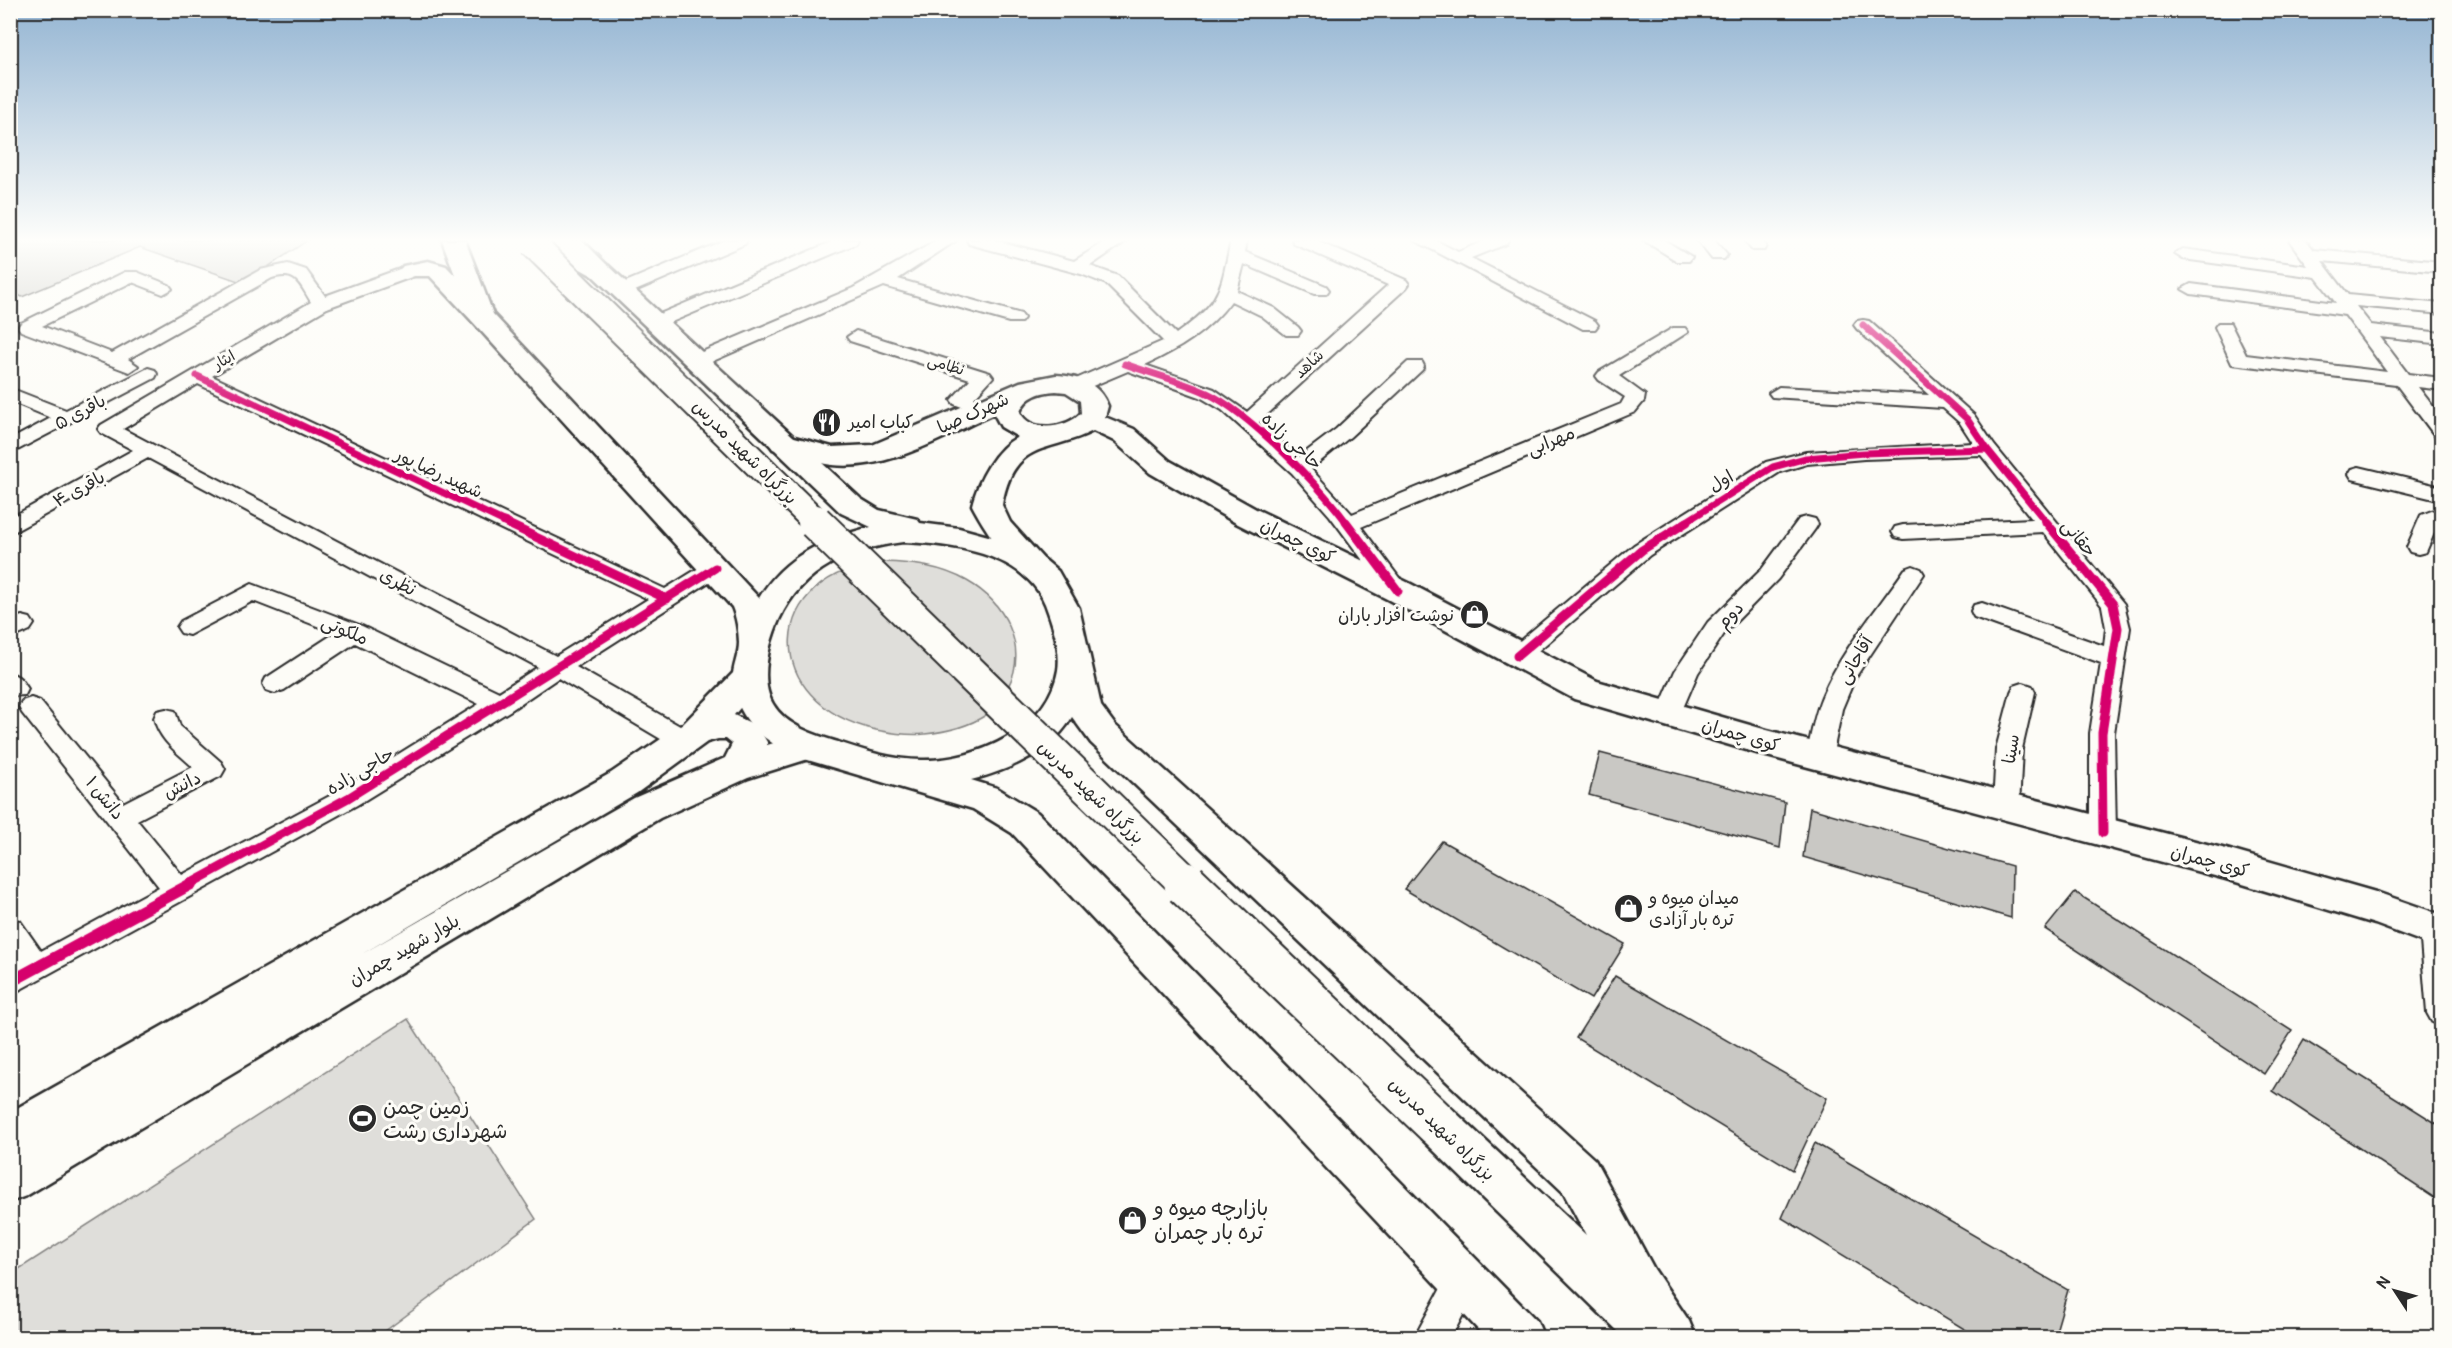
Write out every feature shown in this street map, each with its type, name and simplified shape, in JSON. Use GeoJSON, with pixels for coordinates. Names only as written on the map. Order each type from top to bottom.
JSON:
{"type":"FeatureCollection","features":[{"type":"Feature","properties":{"kind":"main road"},"geometry":{"type":"LineString","coordinates":[[468,303],[747,605],[755,642]]}},
{"type":"Feature","properties":{"kind":"main road"},"geometry":{"type":"LineString","coordinates":[[476,303],[481,316]]}},
{"type":"Feature","properties":{"kind":"main road","name":"بزرگراه شهید مدرس"},"geometry":{"type":"LineString","coordinates":[[599,303],[1087,789],[1660,1338]]}},
{"type":"Feature","properties":{"kind":"main road","name":"بزرگراه شهید مدرس"},"geometry":{"type":"LineString","coordinates":[[636,303],[857,511],[875,518],[938,534]]}},
{"type":"Feature","properties":{"kind":"main road"},"geometry":{"type":"LineString","coordinates":[[1051,435],[1024,431],[1010,421],[1009,405],[1025,390],[1050,383],[1076,386],[1087,392],[1094,401],[1095,410],[1090,420],[1074,430],[1026,443],[1015,452],[990,494],[987,505],[998,526],[1058,594],[1073,647],[1085,709],[1102,734],[1579,1176],[1593,1197],[1648,1304],[1672,1338]]}},
{"type":"Feature","properties":{"kind":"main road","name":"شهرک صبا"},"geometry":{"type":"LineString","coordinates":[[783,443],[832,456],[866,456],[899,447],[1025,390]]}},
{"type":"Feature","properties":{"kind":"main road","name":"کوی چمران"},"geometry":{"type":"LineString","coordinates":[[1090,420],[1118,431],[1160,467],[1246,516],[1398,591],[1517,656],[1586,690],[1819,757],[2237,867],[2379,909],[2438,931]]}},
{"type":"Feature","properties":{"kind":"main road"},"geometry":{"type":"LineString","coordinates":[[1041,573],[1010,554],[938,534],[903,532],[868,537],[818,557],[796,572],[774,595],[767,607],[755,642],[748,679],[753,700],[765,718],[783,734],[809,746],[878,769],[984,798],[1006,809],[1025,823],[1520,1338]]}},
{"type":"Feature","properties":{"kind":"main road"},"geometry":{"type":"LineString","coordinates":[[878,769],[915,774],[945,772],[983,763],[1018,747],[1046,725],[1065,700],[1074,673],[1073,647]]}},
{"type":"Feature","properties":{"kind":"main road","name":"بلوار شهید چمران"},"geometry":{"type":"LineString","coordinates":[[10,1136],[614,789],[690,737],[748,679]]}},
{"type":"Feature","properties":{"kind":"main road"},"geometry":{"type":"LineString","coordinates":[[690,737],[712,726],[730,725],[743,731],[750,742],[747,756],[736,768]]}},
{"type":"Feature","properties":{"kind":"main road","name":"بلوار شهید چمران"},"geometry":{"type":"LineString","coordinates":[[10,1180],[647,808],[736,768],[809,746]]}},
{"type":"Feature","properties":{"kind":"street"},"geometry":{"type":"LineString","coordinates":[[76,303],[27,327],[113,360],[215,303]]}},
{"type":"Feature","properties":{"kind":"street","name":"ایثار"},"geometry":{"type":"LineString","coordinates":[[108,429],[324,303]]}},
{"type":"Feature","properties":{"kind":"street"},"geometry":{"type":"LineString","coordinates":[[656,322],[701,303]]}},
{"type":"Feature","properties":{"kind":"street"},"geometry":{"type":"LineString","coordinates":[[696,361],[829,303]]}},
{"type":"Feature","properties":{"kind":"street"},"geometry":{"type":"LineString","coordinates":[[962,303],[1015,318]]}},
{"type":"Feature","properties":{"kind":"street"},"geometry":{"type":"LineString","coordinates":[[1135,303],[1174,342]]}},
{"type":"Feature","properties":{"kind":"street"},"geometry":{"type":"LineString","coordinates":[[1076,386],[1174,342],[1198,327],[1219,303]]}},
{"type":"Feature","properties":{"kind":"street"},"geometry":{"type":"LineString","coordinates":[[1248,303],[1268,312],[1292,332]]}},
{"type":"Feature","properties":{"kind":"street","name":"شاهد"},"geometry":{"type":"LineString","coordinates":[[1247,422],[1379,303]]}},
{"type":"Feature","properties":{"kind":"street"},"geometry":{"type":"LineString","coordinates":[[1545,303],[1589,325]]}},
{"type":"Feature","properties":{"kind":"street"},"geometry":{"type":"LineString","coordinates":[[2319,303],[2442,309]]}},
{"type":"Feature","properties":{"kind":"street"},"geometry":{"type":"LineString","coordinates":[[2346,303],[2440,429]]}},
{"type":"Feature","properties":{"kind":"street","name":"حقانی"},"geometry":{"type":"LineString","coordinates":[[1863,325],[1967,419],[1987,449],[2113,604],[2118,628],[2102,734],[2103,833]]}},
{"type":"Feature","properties":{"kind":"street"},"geometry":{"type":"LineString","coordinates":[[2224,327],[2239,360],[2442,384]]}},
{"type":"Feature","properties":{"kind":"street"},"geometry":{"type":"LineString","coordinates":[[2365,330],[2442,339]]}},
{"type":"Feature","properties":{"kind":"street","name":"مهرابی"},"geometry":{"type":"LineString","coordinates":[[1348,524],[1628,408],[1635,401],[1635,395],[1606,376],[1679,332]]}},
{"type":"Feature","properties":{"kind":"street","name":"نظامی"},"geometry":{"type":"LineString","coordinates":[[856,337],[983,377],[961,400],[983,409]]}},
{"type":"Feature","properties":{"kind":"street","name":"باقری ۵"},"geometry":{"type":"LineString","coordinates":[[10,448],[148,374],[113,360]]}},
{"type":"Feature","properties":{"kind":"street","name":"حاجی زاده"},"geometry":{"type":"LineString","coordinates":[[1125,364],[1207,393],[1229,406],[1299,468],[1348,524],[1398,591]]}},
{"type":"Feature","properties":{"kind":"street"},"geometry":{"type":"LineString","coordinates":[[1299,468],[1343,433],[1415,366]]}},
{"type":"Feature","properties":{"kind":"street","name":"شهید رضا پور"},"geometry":{"type":"LineString","coordinates":[[197,376],[667,599]]}},
{"type":"Feature","properties":{"kind":"street"},"geometry":{"type":"LineString","coordinates":[[1779,393],[1948,402]]}},
{"type":"Feature","properties":{"kind":"street"},"geometry":{"type":"LineString","coordinates":[[10,394],[67,418]]}},
{"type":"Feature","properties":{"kind":"street","name":"نظری"},"geometry":{"type":"LineString","coordinates":[[108,429],[690,737]]}},
{"type":"Feature","properties":{"kind":"street","name":"اول"},"geometry":{"type":"LineString","coordinates":[[1517,656],[1642,550],[1773,467],[1806,458],[1864,453],[1987,449]]}},
{"type":"Feature","properties":{"kind":"street","name":"باقری ۴"},"geometry":{"type":"LineString","coordinates":[[10,527],[148,450]]}},
{"type":"Feature","properties":{"kind":"street"},"geometry":{"type":"LineString","coordinates":[[2359,474],[2442,494]]}},
{"type":"Feature","properties":{"kind":"street"},"geometry":{"type":"LineString","coordinates":[[2418,547],[2429,520],[2442,514]]}},
{"type":"Feature","properties":{"kind":"street","name":"دوم"},"geometry":{"type":"LineString","coordinates":[[1668,715],[1687,671],[1716,628],[1770,574],[1807,524]]}},
{"type":"Feature","properties":{"kind":"street"},"geometry":{"type":"LineString","coordinates":[[1903,532],[2047,525]]}},
{"type":"Feature","properties":{"kind":"street","name":"حاجی زاده"},"geometry":{"type":"LineString","coordinates":[[10,982],[35,966],[348,798],[560,668],[715,568]]}},
{"type":"Feature","properties":{"kind":"street","name":"آقاجانی"},"geometry":{"type":"LineString","coordinates":[[1819,757],[1834,695],[1860,646],[1891,608],[1913,574]]}},
{"type":"Feature","properties":{"kind":"street","name":"ملکوتی"},"geometry":{"type":"LineString","coordinates":[[189,627],[252,592],[354,632],[502,704]]}},
{"type":"Feature","properties":{"kind":"street"},"geometry":{"type":"LineString","coordinates":[[1982,611],[2112,658]]}},
{"type":"Feature","properties":{"kind":"street"},"geometry":{"type":"LineString","coordinates":[[275,684],[354,632]]}},
{"type":"Feature","properties":{"kind":"street","name":"دانش ۱"},"geometry":{"type":"LineString","coordinates":[[19,693],[178,890]]}},
{"type":"Feature","properties":{"kind":"street","name":"سینا"},"geometry":{"type":"LineString","coordinates":[[2006,807],[2009,749],[2024,693]]}},
{"type":"Feature","properties":{"kind":"street","name":"دانش"},"geometry":{"type":"LineString","coordinates":[[120,816],[212,769],[169,730],[166,718]]}},
{"type":"Feature","properties":{"kind":"street"},"geometry":{"type":"LineString","coordinates":[[10,930],[35,966]]}},
{"type":"Feature","properties":{"kind":"street"},"geometry":{"type":"LineString","coordinates":[[2438,931],[2442,1013]]}},
{"type":"Feature","properties":{"kind":"street"},"geometry":{"type":"LineString","coordinates":[[1431,1338],[1464,1280]]}},
{"type":"Feature","properties":{"kind":"shaded area"},"geometry":{"type":"Polygon","coordinates":[[[883,562],[926,566],[957,576],[980,590],[1002,613],[1014,641],[1016,656],[1014,672],[1001,699],[986,715],[949,730],[919,735],[900,734],[876,730],[838,716],[811,694],[795,668],[790,640],[797,613],[814,590],[843,572],[883,562]]]}},
{"type":"Feature","properties":{"kind":"shaded area","name":"زمین چمن شهرداری رشت"},"geometry":{"type":"Polygon","coordinates":[[[408,1019],[536,1219],[377,1337],[11,1337],[11,1274],[408,1019]]]}},
{"type":"Feature","properties":{"kind":"building"},"geometry":{"type":"Polygon","coordinates":[[[1600,753],[1785,802],[1780,848],[1589,795],[1600,753]]]}},
{"type":"Feature","properties":{"kind":"building"},"geometry":{"type":"Polygon","coordinates":[[[1810,808],[2012,866],[2011,918],[1803,857],[1810,808]]]}},
{"type":"Feature","properties":{"kind":"building"},"geometry":{"type":"Polygon","coordinates":[[[1442,841],[1625,944],[1591,999],[1404,889],[1442,841]]]}},
{"type":"Feature","properties":{"kind":"building"},"geometry":{"type":"Polygon","coordinates":[[[2075,892],[2292,1031],[2264,1074],[2045,929],[2075,892]]]}},
{"type":"Feature","properties":{"kind":"building"},"geometry":{"type":"Polygon","coordinates":[[[1615,976],[1827,1098],[1793,1170],[1576,1038],[1615,976]]]}},
{"type":"Feature","properties":{"kind":"building"},"geometry":{"type":"Polygon","coordinates":[[[2304,1040],[2442,1127],[2442,1203],[2273,1091],[2304,1040]]]}},
{"type":"Feature","properties":{"kind":"building"},"geometry":{"type":"Polygon","coordinates":[[[1815,1143],[2068,1290],[2054,1338],[1979,1338],[1782,1218],[1815,1143]]]}},
{"type":"Feature","properties":{"kind":"cycle path"},"geometry":{"type":"LineString","coordinates":[[1863,325],[1967,419],[1987,449],[2113,604],[2118,628],[2102,733],[2103,833]]}},
{"type":"Feature","properties":{"kind":"cycle path"},"geometry":{"type":"LineString","coordinates":[[1125,364],[1207,393],[1229,406],[1299,468],[1338,511],[1398,591]]}},
{"type":"Feature","properties":{"kind":"cycle path"},"geometry":{"type":"LineString","coordinates":[[197,376],[667,599]]}},
{"type":"Feature","properties":{"kind":"cycle path"},"geometry":{"type":"LineString","coordinates":[[1517,656],[1642,550],[1773,467],[1806,458],[1864,453],[1987,449]]}},
{"type":"Feature","properties":{"kind":"cycle path"},"geometry":{"type":"LineString","coordinates":[[10,982],[348,798],[715,568]]}},
{"type":"Feature","properties":{"kind":"place","name":"کباب امیر"},"geometry":{"type":"Point","coordinates":[827,422]}},
{"type":"Feature","properties":{"kind":"place","name":"نوشت افزار باران"},"geometry":{"type":"Point","coordinates":[1475,615]}},
{"type":"Feature","properties":{"kind":"place","name":"میدان میوه و تره بار آزادی"},"geometry":{"type":"Point","coordinates":[1628,908]}},
{"type":"Feature","properties":{"kind":"place","name":"زمین چمن شهرداری رشت"},"geometry":{"type":"Point","coordinates":[362,1119]}},
{"type":"Feature","properties":{"kind":"place","name":"بازارچه میوه و تره بار چمران"},"geometry":{"type":"Point","coordinates":[1133,1220]}}]}
